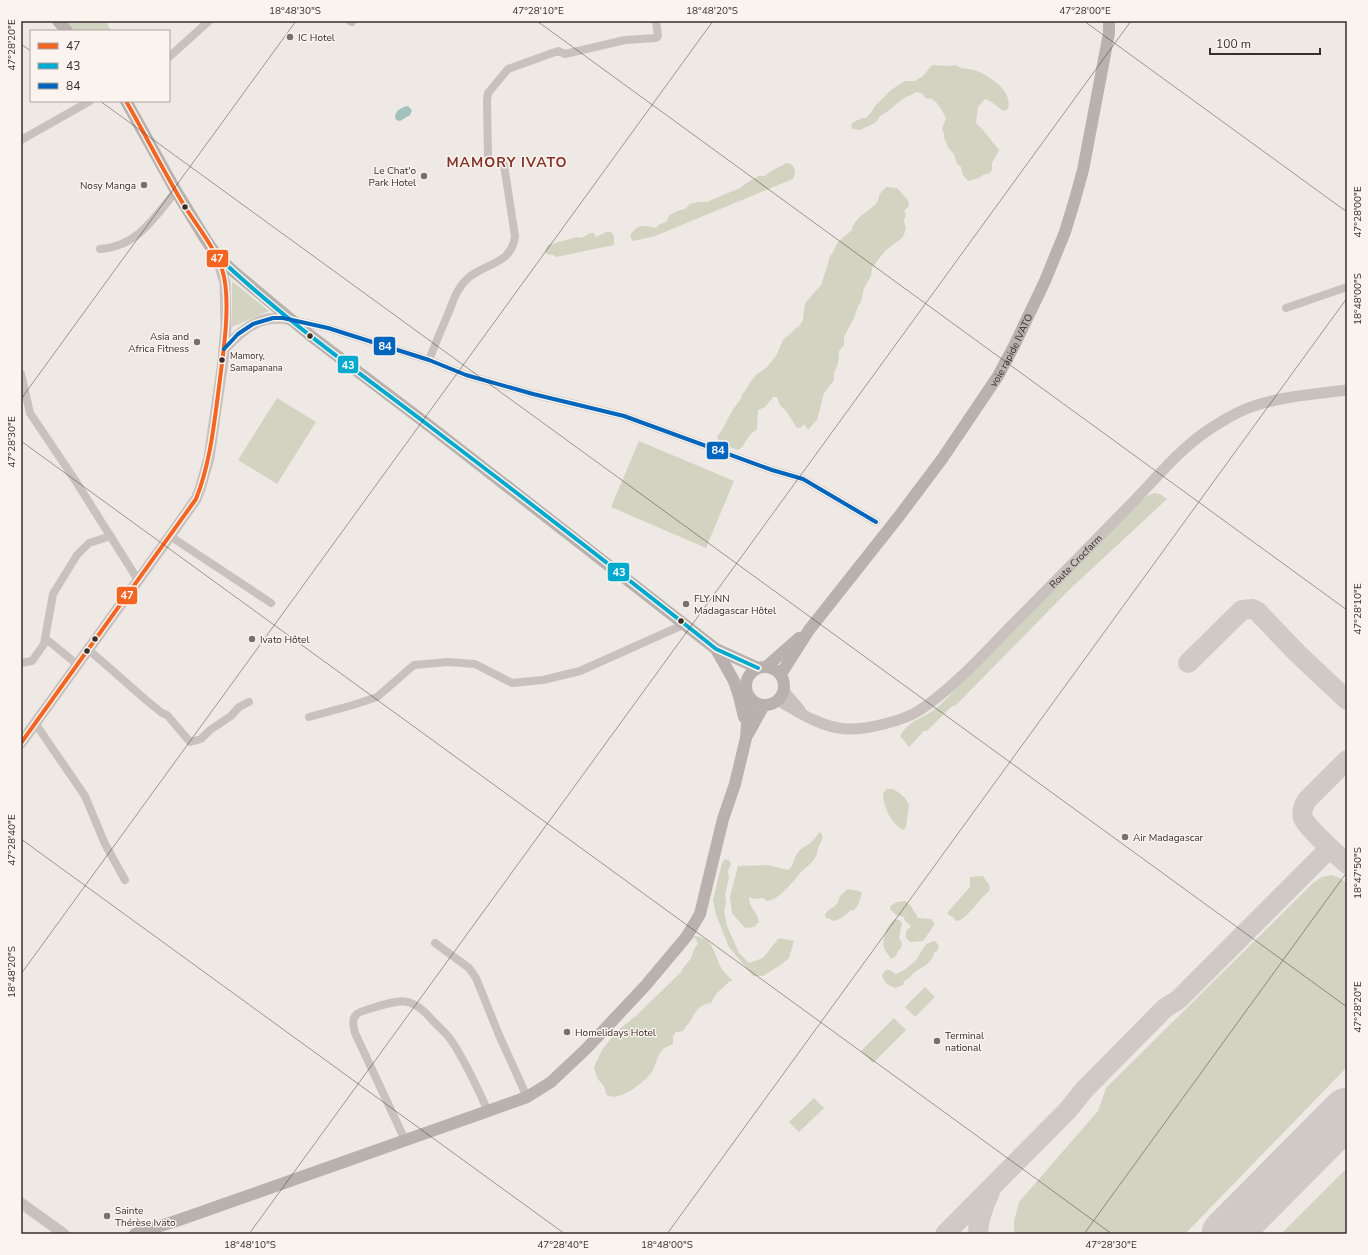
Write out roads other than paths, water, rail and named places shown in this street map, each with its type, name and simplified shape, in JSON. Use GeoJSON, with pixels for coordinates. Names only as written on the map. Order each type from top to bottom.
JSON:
{"type":"FeatureCollection","features":[{"type":"Feature","properties":{"kind":"main road"},"geometry":{"type":"LineString","coordinates":[[58,21],[66,30]]}},
{"type":"Feature","properties":{"kind":"main road","name":"voie rapide IVATO"},"geometry":{"type":"LineString","coordinates":[[809,630],[942,459],[998,376],[1014,346],[1065,232],[1075,199],[1083,170],[1110,21]]}},
{"type":"Feature","properties":{"kind":"main road"},"geometry":{"type":"LineString","coordinates":[[127,102],[176,191],[217,256],[275,307],[311,336],[436,431],[716,649],[755,703],[764,706],[772,704],[781,696],[784,682],[781,674],[774,669],[762,667],[716,649]]}},
{"type":"Feature","properties":{"kind":"main road"},"geometry":{"type":"LineString","coordinates":[[135,1234],[527,1097],[551,1082],[586,1049],[646,985],[687,936],[700,914],[746,738],[748,693],[746,681],[751,673],[762,667],[809,630]]}},
{"type":"Feature","properties":{"kind":"main road"},"geometry":{"type":"LineString","coordinates":[[781,674],[809,630]]}},
{"type":"Feature","properties":{"kind":"main road"},"geometry":{"type":"LineString","coordinates":[[716,649],[734,681],[744,717],[746,738]]}},
{"type":"Feature","properties":{"kind":"main road"},"geometry":{"type":"LineString","coordinates":[[746,738],[764,706]]}},
{"type":"Feature","properties":{"kind":"street"},"geometry":{"type":"LineString","coordinates":[[170,56],[209,21]]}},
{"type":"Feature","properties":{"kind":"street"},"geometry":{"type":"LineString","coordinates":[[488,156],[486,100],[488,93],[508,69],[558,51],[565,54],[624,40],[656,38],[658,36],[656,21]]}},
{"type":"Feature","properties":{"kind":"street"},"geometry":{"type":"LineString","coordinates":[[21,140],[88,102]]}},
{"type":"Feature","properties":{"kind":"street"},"geometry":{"type":"LineString","coordinates":[[428,360],[458,290],[471,276],[503,260],[514,244],[515,236],[504,165]]}},
{"type":"Feature","properties":{"kind":"street"},"geometry":{"type":"LineString","coordinates":[[100,249],[111,248],[129,241],[145,228],[176,191]]}},
{"type":"Feature","properties":{"kind":"street"},"geometry":{"type":"LineString","coordinates":[[21,743],[196,499],[209,458],[224,350],[226,326],[225,283],[217,256]]}},
{"type":"Feature","properties":{"kind":"street"},"geometry":{"type":"LineString","coordinates":[[1286,308],[1347,287]]}},
{"type":"Feature","properties":{"kind":"street"},"geometry":{"type":"LineString","coordinates":[[224,350],[238,334],[254,324],[273,318],[283,318],[328,328],[428,360],[474,377],[533,394],[624,416],[772,470],[803,478],[876,522]]}},
{"type":"Feature","properties":{"kind":"street"},"geometry":{"type":"LineString","coordinates":[[21,374],[30,413],[138,580]]}},
{"type":"Feature","properties":{"kind":"street","name":"Route Crocfarm"},"geometry":{"type":"LineString","coordinates":[[781,696],[807,718],[832,727],[848,729],[889,723],[919,711],[943,692],[976,662],[1168,464],[1194,440],[1216,425],[1254,406],[1292,397],[1347,390]]}},
{"type":"Feature","properties":{"kind":"street"},"geometry":{"type":"LineString","coordinates":[[21,416],[30,413]]}},
{"type":"Feature","properties":{"kind":"street"},"geometry":{"type":"LineString","coordinates":[[21,663],[32,661],[44,644],[53,594],[77,555],[89,543],[110,536]]}},
{"type":"Feature","properties":{"kind":"street"},"geometry":{"type":"LineString","coordinates":[[170,536],[271,603]]}},
{"type":"Feature","properties":{"kind":"street"},"geometry":{"type":"LineString","coordinates":[[309,717],[377,697],[414,665],[448,662],[475,664],[512,684],[543,680],[580,671],[685,624]]}},
{"type":"Feature","properties":{"kind":"street"},"geometry":{"type":"LineString","coordinates":[[45,638],[78,665]]}},
{"type":"Feature","properties":{"kind":"street"},"geometry":{"type":"LineString","coordinates":[[89,650],[146,700],[162,713],[167,715],[190,742],[201,739],[210,730],[231,716],[239,707],[249,702]]}},
{"type":"Feature","properties":{"kind":"street"},"geometry":{"type":"LineString","coordinates":[[35,723],[85,796],[105,844],[125,880]]}},
{"type":"Feature","properties":{"kind":"street"},"geometry":{"type":"LineString","coordinates":[[435,943],[469,968],[476,978],[499,1035],[527,1097]]}},
{"type":"Feature","properties":{"kind":"street"},"geometry":{"type":"LineString","coordinates":[[405,1140],[355,1033],[352,1022],[354,1016],[362,1011],[400,1001],[408,1002],[419,1008],[429,1016],[450,1039],[467,1067],[488,1111]]}},
{"type":"Feature","properties":{"kind":"street"},"geometry":{"type":"LineString","coordinates":[[21,1204],[63,1234]]}},
{"type":"Feature","properties":{"kind":"water"},"geometry":{"type":"Polygon","coordinates":[[[408,106],[412,110],[410,115],[400,121],[396,120],[395,116],[398,110],[408,106]]]}},
{"type":"Feature","properties":{"kind":"place","name":"IC Hotel"},"geometry":{"type":"Point","coordinates":[290,37]}},
{"type":"Feature","properties":{"kind":"place","name":"Le Chat'o Park Hotel"},"geometry":{"type":"Point","coordinates":[424,176]}},
{"type":"Feature","properties":{"kind":"place","name":"Nosy Manga"},"geometry":{"type":"Point","coordinates":[144,185]}},
{"type":"Feature","properties":{"kind":"place","name":"Asia and Africa Fitness"},"geometry":{"type":"Point","coordinates":[197,342]}},
{"type":"Feature","properties":{"kind":"place","name":"Mamory, Samapanana"},"geometry":{"type":"Point","coordinates":[222,360]}},
{"type":"Feature","properties":{"kind":"place","name":"FLY INN Madagascar Hôtel"},"geometry":{"type":"Point","coordinates":[686,604]}},
{"type":"Feature","properties":{"kind":"place","name":"Ivato Hôtel"},"geometry":{"type":"Point","coordinates":[252,639]}},
{"type":"Feature","properties":{"kind":"place","name":"Air Madagascar"},"geometry":{"type":"Point","coordinates":[1125,837]}},
{"type":"Feature","properties":{"kind":"place","name":"Homelidays Hotel"},"geometry":{"type":"Point","coordinates":[567,1032]}},
{"type":"Feature","properties":{"kind":"place","name":"Terminal national"},"geometry":{"type":"Point","coordinates":[937,1041]}},
{"type":"Feature","properties":{"kind":"place","name":"Sainte Thérèse Ivato"},"geometry":{"type":"Point","coordinates":[107,1216]}},
{"type":"Feature","properties":{"kind":"district","name":"MAMORY IVATO"},"geometry":{"type":"Point","coordinates":[507,162]}}]}
